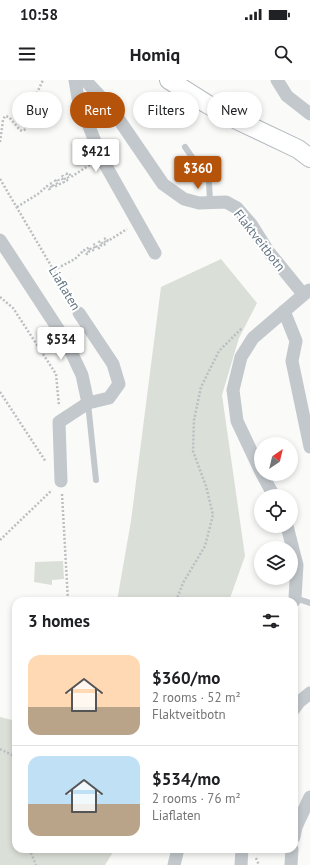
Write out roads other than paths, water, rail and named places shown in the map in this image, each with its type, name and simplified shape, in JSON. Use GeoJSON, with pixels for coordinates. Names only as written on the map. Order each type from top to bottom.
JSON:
{"type":"FeatureCollection","features":[{"type":"Feature","properties":{"kind":"main road"},"geometry":{"type":"LineString","coordinates":[[169,80],[207,104],[298,149],[310,158]]}},
{"type":"Feature","properties":{"kind":"street"},"geometry":{"type":"LineString","coordinates":[[75,80],[78,98],[101,158],[155,252]]}},
{"type":"Feature","properties":{"kind":"street","name":"Flaktveitbotn"},"geometry":{"type":"LineString","coordinates":[[85,80],[111,108],[163,184],[184,199],[199,203],[226,202],[237,208],[251,224],[268,251],[306,291],[253,338],[241,357],[233,390],[237,421],[254,456]]}},
{"type":"Feature","properties":{"kind":"street"},"geometry":{"type":"LineString","coordinates":[[277,80],[287,96],[310,114]]}},
{"type":"Feature","properties":{"kind":"street"},"geometry":{"type":"LineString","coordinates":[[0,240],[66,341],[82,375],[88,403]]}},
{"type":"Feature","properties":{"kind":"street"},"geometry":{"type":"LineString","coordinates":[[284,311],[296,341],[292,361],[310,447]]}},
{"type":"Feature","properties":{"kind":"street","name":"Liaflaten"},"geometry":{"type":"LineString","coordinates":[[60,481],[59,422],[88,403],[109,398],[119,384],[113,364],[79,313]]}},
{"type":"Feature","properties":{"kind":"street"},"geometry":{"type":"LineString","coordinates":[[289,533],[297,565],[294,597]]}},
{"type":"Feature","properties":{"kind":"street"},"geometry":{"type":"LineString","coordinates":[[298,705],[310,693]]}},
{"type":"Feature","properties":{"kind":"street"},"geometry":{"type":"LineString","coordinates":[[298,823],[310,797]]}},
{"type":"Feature","properties":{"kind":"street"},"geometry":{"type":"LineString","coordinates":[[174,865],[177,853]]}},
{"type":"Feature","properties":{"kind":"street"},"geometry":{"type":"LineString","coordinates":[[241,865],[242,853]]}},
{"type":"Feature","properties":{"kind":"street"},"geometry":{"type":"LineString","coordinates":[[291,865],[292,853]]}},
{"type":"Feature","properties":{"kind":"lane"},"geometry":{"type":"LineString","coordinates":[[185,147],[209,182],[210,202]]}},
{"type":"Feature","properties":{"kind":"lane"},"geometry":{"type":"LineString","coordinates":[[88,403],[96,480]]}},
{"type":"Feature","properties":{"kind":"lane"},"geometry":{"type":"LineString","coordinates":[[298,600],[310,603]]}}]}
